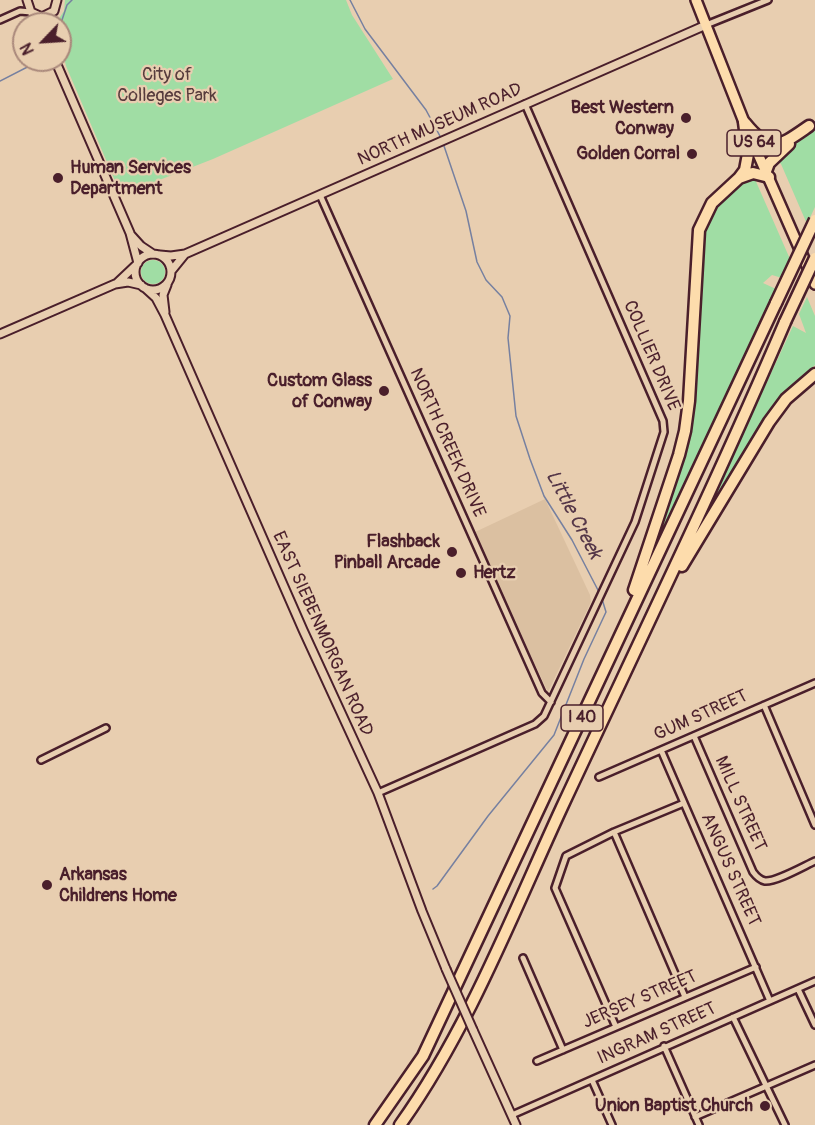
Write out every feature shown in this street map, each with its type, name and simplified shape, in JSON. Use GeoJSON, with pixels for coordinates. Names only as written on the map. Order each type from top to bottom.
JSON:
{"type":"FeatureCollection","features":[{"type":"Feature","properties":{"kind":"highway","name":"US 64"},"geometry":{"type":"LineString","coordinates":[[696,0],[744,122],[815,284]]}},
{"type":"Feature","properties":{"kind":"highway"},"geometry":{"type":"LineString","coordinates":[[744,122],[757,137],[773,145],[785,142],[812,124]]}},
{"type":"Feature","properties":{"kind":"highway"},"geometry":{"type":"LineString","coordinates":[[619,637],[684,437],[690,401],[699,230],[712,203],[740,178],[745,170],[748,154],[744,122]]}},
{"type":"Feature","properties":{"kind":"highway"},"geometry":{"type":"LineString","coordinates":[[740,178],[753,173],[767,174],[773,159],[812,124]]}},
{"type":"Feature","properties":{"kind":"highway","name":"I 40"},"geometry":{"type":"LineString","coordinates":[[375,1125],[423,1056],[815,220]]}},
{"type":"Feature","properties":{"kind":"highway","name":"I 40"},"geometry":{"type":"LineString","coordinates":[[400,1125],[422,1094],[454,1036],[735,439],[815,258]]}},
{"type":"Feature","properties":{"kind":"highway"},"geometry":{"type":"LineString","coordinates":[[651,618],[769,422],[784,401],[813,377]]}},
{"type":"Feature","properties":{"kind":"street"},"geometry":{"type":"LineString","coordinates":[[706,25],[768,0]]}},
{"type":"Feature","properties":{"kind":"street"},"geometry":{"type":"LineString","coordinates":[[0,20],[20,11],[27,1]]}},
{"type":"Feature","properties":{"kind":"street"},"geometry":{"type":"LineString","coordinates":[[20,11],[25,12]]}},
{"type":"Feature","properties":{"kind":"street","name":"NORTH MUSEUM ROAD"},"geometry":{"type":"LineString","coordinates":[[157,254],[171,256],[185,254],[706,25]]}},
{"type":"Feature","properties":{"kind":"street"},"geometry":{"type":"LineString","coordinates":[[60,72],[130,233],[137,264],[136,275],[143,286]]}},
{"type":"Feature","properties":{"kind":"street","name":"COLLIER DRIVE"},"geometry":{"type":"LineString","coordinates":[[378,793],[535,724],[544,716],[635,522],[665,427],[525,104]]}},
{"type":"Feature","properties":{"kind":"street","name":"NORTH CREEK DRIVE"},"geometry":{"type":"LineString","coordinates":[[320,195],[542,693],[551,702]]}},
{"type":"Feature","properties":{"kind":"street"},"geometry":{"type":"LineString","coordinates":[[0,334],[115,284],[128,282],[150,290],[160,289],[169,282],[172,270],[168,261],[141,246],[130,233]]}},
{"type":"Feature","properties":{"kind":"street"},"geometry":{"type":"LineString","coordinates":[[115,284],[143,257],[157,254]]}},
{"type":"Feature","properties":{"kind":"street","name":"NORTH MUSEUM ROAD"},"geometry":{"type":"LineString","coordinates":[[172,270],[185,254]]}},
{"type":"Feature","properties":{"kind":"street","name":"EAST SIEBENMORGAN ROAD"},"geometry":{"type":"LineString","coordinates":[[165,315],[163,295],[169,282]]}},
{"type":"Feature","properties":{"kind":"street","name":"EAST SIEBENMORGAN ROAD"},"geometry":{"type":"LineString","coordinates":[[143,286],[156,298],[165,315],[303,630],[378,793],[446,969],[516,1125]]}},
{"type":"Feature","properties":{"kind":"street","name":"GUM STREET"},"geometry":{"type":"LineString","coordinates":[[599,777],[815,682]]}},
{"type":"Feature","properties":{"kind":"street"},"geometry":{"type":"LineString","coordinates":[[764,705],[815,825]]}},
{"type":"Feature","properties":{"kind":"street"},"geometry":{"type":"LineString","coordinates":[[41,760],[106,728]]}},
{"type":"Feature","properties":{"kind":"street","name":"MILL STREET"},"geometry":{"type":"LineString","coordinates":[[693,736],[753,872],[763,880],[771,880],[815,861]]}},
{"type":"Feature","properties":{"kind":"street","name":"ANGUS STREET"},"geometry":{"type":"LineString","coordinates":[[661,750],[770,1001]]}},
{"type":"Feature","properties":{"kind":"street"},"geometry":{"type":"LineString","coordinates":[[616,1027],[555,888],[566,856],[614,832],[684,803]]}},
{"type":"Feature","properties":{"kind":"street"},"geometry":{"type":"LineString","coordinates":[[614,832],[685,997]]}},
{"type":"Feature","properties":{"kind":"street"},"geometry":{"type":"LineString","coordinates":[[523,958],[563,1050]]}},
{"type":"Feature","properties":{"kind":"street","name":"JERSEY STREET"},"geometry":{"type":"LineString","coordinates":[[537,1061],[756,967]]}},
{"type":"Feature","properties":{"kind":"street","name":"INGRAM STREET"},"geometry":{"type":"LineString","coordinates":[[512,1114],[815,981]]}},
{"type":"Feature","properties":{"kind":"street"},"geometry":{"type":"LineString","coordinates":[[798,989],[815,1025]]}},
{"type":"Feature","properties":{"kind":"street"},"geometry":{"type":"LineString","coordinates":[[734,1017],[785,1125]]}},
{"type":"Feature","properties":{"kind":"street"},"geometry":{"type":"LineString","coordinates":[[664,1046],[699,1125]]}},
{"type":"Feature","properties":{"kind":"street"},"geometry":{"type":"LineString","coordinates":[[695,1118],[815,1065]]}},
{"type":"Feature","properties":{"kind":"street"},"geometry":{"type":"LineString","coordinates":[[592,1080],[612,1125]]}},
{"type":"Feature","properties":{"kind":"shaded area"},"geometry":{"type":"Polygon","coordinates":[[[545,499],[590,595],[591,602],[548,692],[473,533],[545,499]]]}},
{"type":"Feature","properties":{"kind":"green space","name":"City of Colleges Park"},"geometry":{"type":"Polygon","coordinates":[[[65,0],[346,0],[352,15],[393,79],[213,159],[121,195],[69,72],[72,72],[72,12],[64,11],[65,0]]]}},
{"type":"Feature","properties":{"kind":"green space"},"geometry":{"type":"Polygon","coordinates":[[[815,127],[815,207],[807,224],[781,164],[775,158],[815,127]]]}},
{"type":"Feature","properties":{"kind":"green space"},"geometry":{"type":"Polygon","coordinates":[[[754,177],[790,259],[782,278],[772,275],[763,283],[776,289],[643,575],[683,458],[705,224],[719,202],[731,189],[754,177]]]}},
{"type":"Feature","properties":{"kind":"green space"},"geometry":{"type":"Polygon","coordinates":[[[153,260],[161,264],[165,272],[161,280],[153,284],[145,280],[141,272],[145,264],[153,260]]]}},
{"type":"Feature","properties":{"kind":"green space"},"geometry":{"type":"Polygon","coordinates":[[[807,297],[815,316],[815,365],[783,396],[690,547],[793,326],[806,333],[799,314],[807,297]]]}},
{"type":"Feature","properties":{"kind":"waterway"},"geometry":{"type":"LineString","coordinates":[[65,12],[72,0]]}},
{"type":"Feature","properties":{"kind":"waterway","name":"Little Creek"},"geometry":{"type":"LineString","coordinates":[[350,0],[365,29],[426,110],[441,138]]}},
{"type":"Feature","properties":{"kind":"waterway"},"geometry":{"type":"LineString","coordinates":[[0,81],[18,72]]}},
{"type":"Feature","properties":{"kind":"waterway","name":"Little Creek"},"geometry":{"type":"LineString","coordinates":[[443,143],[466,211],[477,262],[486,280],[502,297],[510,316],[508,338],[516,416],[530,459],[544,496],[572,540],[600,594]]}},
{"type":"Feature","properties":{"kind":"waterway","name":"Little Creek"},"geometry":{"type":"LineString","coordinates":[[433,889],[488,816],[554,735],[584,659],[606,612],[602,599]]}},
{"type":"Feature","properties":{"kind":"place","name":"Best Western Conway"},"geometry":{"type":"Point","coordinates":[686,118]}},
{"type":"Feature","properties":{"kind":"place","name":"Golden Corral"},"geometry":{"type":"Point","coordinates":[692,154]}},
{"type":"Feature","properties":{"kind":"place","name":"Human Services Department"},"geometry":{"type":"Point","coordinates":[58,178]}},
{"type":"Feature","properties":{"kind":"place","name":"Custom Glass of Conway"},"geometry":{"type":"Point","coordinates":[384,391]}},
{"type":"Feature","properties":{"kind":"place","name":"Flashback Pinball Arcade"},"geometry":{"type":"Point","coordinates":[452,552]}},
{"type":"Feature","properties":{"kind":"place","name":"Hertz"},"geometry":{"type":"Point","coordinates":[461,573]}},
{"type":"Feature","properties":{"kind":"place","name":"Arkansas Childrens Home"},"geometry":{"type":"Point","coordinates":[47,885]}},
{"type":"Feature","properties":{"kind":"place","name":"Union Baptist Church"},"geometry":{"type":"Point","coordinates":[765,1106]}}]}
